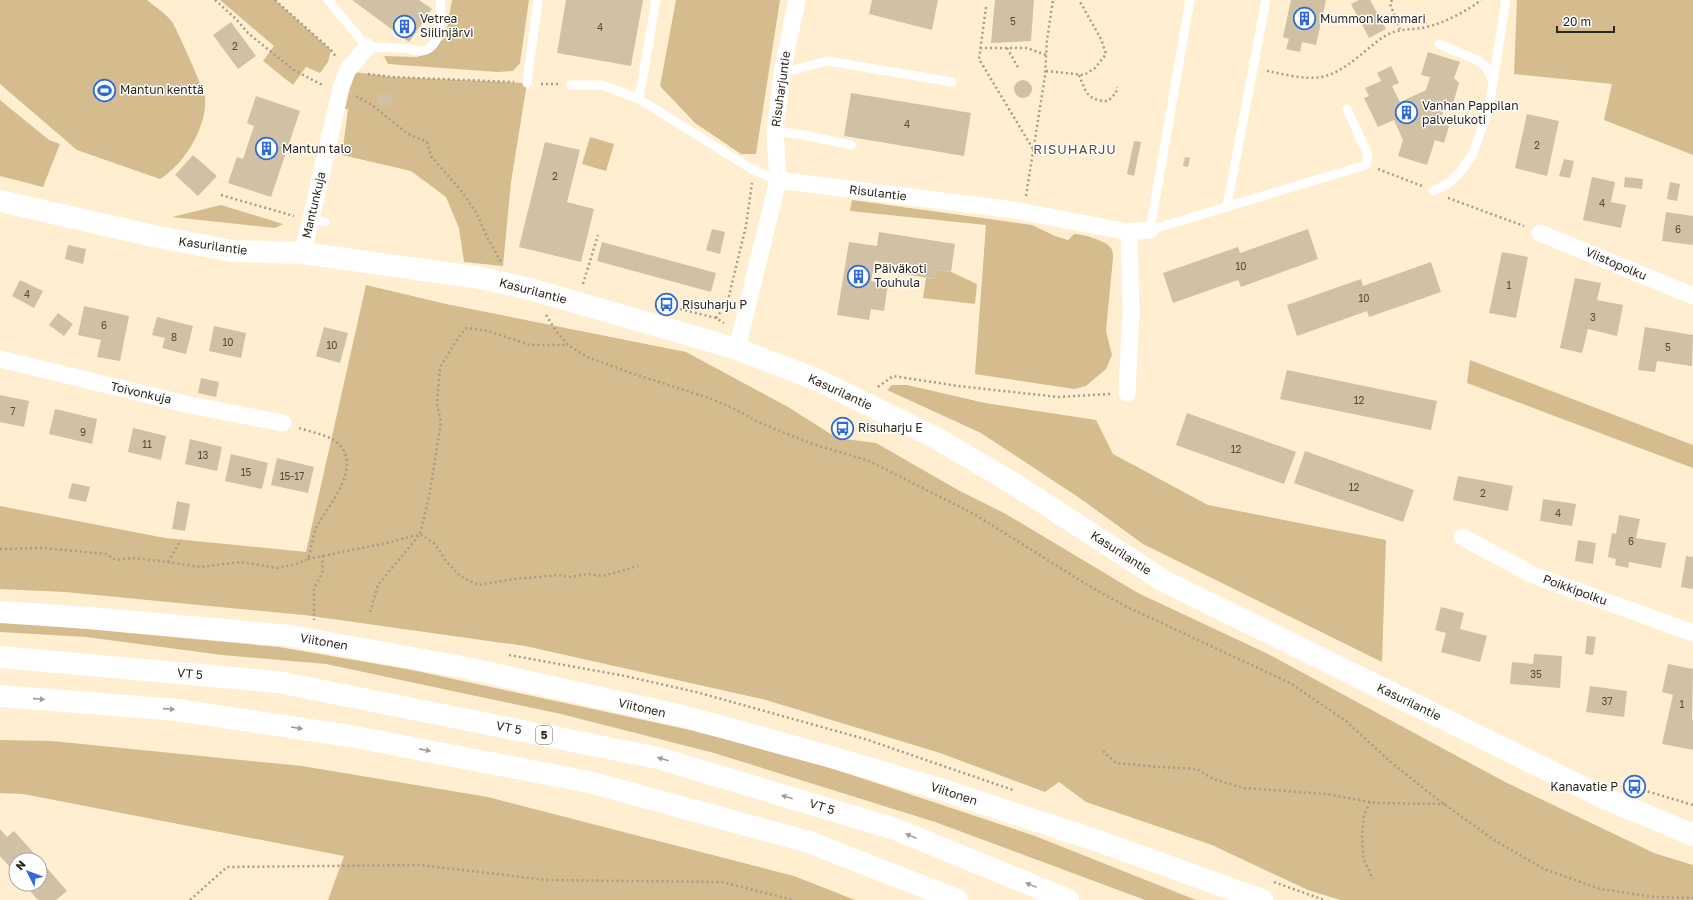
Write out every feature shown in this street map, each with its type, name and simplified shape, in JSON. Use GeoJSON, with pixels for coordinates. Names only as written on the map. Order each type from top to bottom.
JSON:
{"type":"FeatureCollection","features":[{"type":"Feature","properties":{"kind":"main road","name":"Kasurilantie"},"geometry":{"type":"LineString","coordinates":[[0,201],[146,234],[232,251],[303,253],[481,278],[739,341],[938,439],[1019,487],[1164,582],[1600,796],[1693,835]]}},
{"type":"Feature","properties":{"kind":"main road","name":"Viitonen"},"geometry":{"type":"LineString","coordinates":[[0,612],[90,618],[291,636],[467,668],[682,716],[824,755],[936,788],[1098,842],[1262,900]]}},
{"type":"Feature","properties":{"kind":"main road","name":"VT 5"},"geometry":{"type":"LineString","coordinates":[[0,657],[278,682],[658,758],[895,829],[1068,900]]}},
{"type":"Feature","properties":{"kind":"main road"},"geometry":{"type":"LineString","coordinates":[[0,696],[176,710],[350,736],[589,782],[809,842],[957,900]]}},
{"type":"Feature","properties":{"kind":"street","name":"Risuharjuntie"},"geometry":{"type":"LineString","coordinates":[[778,180],[775,131],[782,73],[797,0]]}},
{"type":"Feature","properties":{"kind":"street","name":"Mantunkuja"},"geometry":{"type":"LineString","coordinates":[[303,253],[318,221],[341,88],[347,71],[367,47]]}},
{"type":"Feature","properties":{"kind":"street","name":"Risulantie"},"geometry":{"type":"LineString","coordinates":[[778,180],[1023,212],[1129,232],[1150,230]]}},
{"type":"Feature","properties":{"kind":"street"},"geometry":{"type":"LineString","coordinates":[[739,341],[778,180]]}},
{"type":"Feature","properties":{"kind":"street"},"geometry":{"type":"LineString","coordinates":[[1127,394],[1131,312],[1129,232]]}},
{"type":"Feature","properties":{"kind":"street","name":"Viistopolku"},"geometry":{"type":"LineString","coordinates":[[1540,232],[1693,296]]}},
{"type":"Feature","properties":{"kind":"street","name":"Toivonkuja"},"geometry":{"type":"LineString","coordinates":[[0,359],[190,405],[283,423]]}},
{"type":"Feature","properties":{"kind":"street","name":"Poikkipolku"},"geometry":{"type":"LineString","coordinates":[[1462,537],[1533,575],[1693,633]]}},
{"type":"Feature","properties":{"kind":"lane"},"geometry":{"type":"LineString","coordinates":[[328,0],[367,47],[422,51],[430,47],[440,31],[440,0]]}},
{"type":"Feature","properties":{"kind":"lane"},"geometry":{"type":"LineString","coordinates":[[527,83],[538,0]]}},
{"type":"Feature","properties":{"kind":"lane"},"geometry":{"type":"LineString","coordinates":[[639,99],[656,0]]}},
{"type":"Feature","properties":{"kind":"lane"},"geometry":{"type":"LineString","coordinates":[[1190,0],[1150,230],[1366,165],[1368,155],[1346,109]]}},
{"type":"Feature","properties":{"kind":"lane"},"geometry":{"type":"LineString","coordinates":[[1227,206],[1266,0]]}},
{"type":"Feature","properties":{"kind":"lane"},"geometry":{"type":"LineString","coordinates":[[1433,191],[1449,183],[1473,154],[1489,107],[1506,0]]}},
{"type":"Feature","properties":{"kind":"lane"},"geometry":{"type":"LineString","coordinates":[[1439,44],[1479,61],[1486,67],[1493,81]]}},
{"type":"Feature","properties":{"kind":"lane"},"geometry":{"type":"LineString","coordinates":[[782,73],[828,61],[952,82]]}},
{"type":"Feature","properties":{"kind":"lane"},"geometry":{"type":"LineString","coordinates":[[571,85],[602,85],[639,99],[753,170],[778,180]]}},
{"type":"Feature","properties":{"kind":"lane"},"geometry":{"type":"LineString","coordinates":[[775,131],[851,145]]}},
{"type":"Feature","properties":{"kind":"path"},"geometry":{"type":"LineString","coordinates":[[215,0],[236,19],[248,33],[294,70],[323,86],[341,88],[372,105],[408,134],[427,142],[431,156],[463,193],[477,214],[485,233],[503,266],[496,265]]}},
{"type":"Feature","properties":{"kind":"path"},"geometry":{"type":"LineString","coordinates":[[275,0],[331,50],[347,71],[392,77],[571,85]]}},
{"type":"Feature","properties":{"kind":"path"},"geometry":{"type":"LineString","coordinates":[[1023,212],[1046,71],[1047,40],[1053,0]]}},
{"type":"Feature","properties":{"kind":"path"},"geometry":{"type":"LineString","coordinates":[[1046,71],[1084,75],[1094,68],[1106,54],[1101,39],[1079,0]]}},
{"type":"Feature","properties":{"kind":"path"},"geometry":{"type":"LineString","coordinates":[[1392,0],[1390,4],[1400,29]]}},
{"type":"Feature","properties":{"kind":"path"},"geometry":{"type":"LineString","coordinates":[[1253,68],[1301,77],[1322,77],[1338,70],[1366,52],[1385,36],[1400,29],[1427,27],[1448,19],[1481,0]]}},
{"type":"Feature","properties":{"kind":"path"},"geometry":{"type":"LineString","coordinates":[[986,7],[979,59],[1034,149]]}},
{"type":"Feature","properties":{"kind":"path"},"geometry":{"type":"LineString","coordinates":[[980,48],[1027,48],[1046,55]]}},
{"type":"Feature","properties":{"kind":"path"},"geometry":{"type":"LineString","coordinates":[[1007,48],[1019,69]]}},
{"type":"Feature","properties":{"kind":"path"},"geometry":{"type":"LineString","coordinates":[[1078,74],[1090,97],[1097,101],[1108,101],[1116,93],[1117,87]]}},
{"type":"Feature","properties":{"kind":"path"},"geometry":{"type":"LineString","coordinates":[[716,318],[727,304],[746,226],[753,170]]}},
{"type":"Feature","properties":{"kind":"path"},"geometry":{"type":"LineString","coordinates":[[221,195],[318,221]]}},
{"type":"Feature","properties":{"kind":"path"},"geometry":{"type":"LineString","coordinates":[[583,284],[598,235]]}},
{"type":"Feature","properties":{"kind":"path"},"geometry":{"type":"LineString","coordinates":[[576,283],[590,286]]}},
{"type":"Feature","properties":{"kind":"path"},"geometry":{"type":"LineString","coordinates":[[530,289],[556,331],[568,345],[586,356],[709,398],[758,422],[810,443],[869,461],[974,514],[1086,584],[1123,605],[1290,683],[1346,721],[1413,781],[1494,840],[1544,868],[1600,889],[1654,897],[1693,898]]}},
{"type":"Feature","properties":{"kind":"path"},"geometry":{"type":"LineString","coordinates":[[652,302],[716,318],[739,341]]}},
{"type":"Feature","properties":{"kind":"path"},"geometry":{"type":"LineString","coordinates":[[370,612],[378,585],[420,534],[429,497],[441,422],[437,405],[440,367],[458,338],[466,328],[488,332],[530,345],[568,345]]}},
{"type":"Feature","properties":{"kind":"path"},"geometry":{"type":"LineString","coordinates":[[884,391],[876,387],[893,376],[958,386],[1058,396],[1127,394]]}},
{"type":"Feature","properties":{"kind":"path"},"geometry":{"type":"LineString","coordinates":[[283,423],[334,440],[343,450],[348,463],[341,487],[313,534],[308,558]]}},
{"type":"Feature","properties":{"kind":"path"},"geometry":{"type":"LineString","coordinates":[[0,549],[44,548],[106,554],[116,560],[133,558],[201,567],[241,562],[278,568],[296,564],[308,558],[391,542],[420,534],[435,544],[446,561],[460,576],[478,585],[514,579],[560,575],[570,577],[588,574],[603,576],[638,566]]}},
{"type":"Feature","properties":{"kind":"path"},"geometry":{"type":"LineString","coordinates":[[168,562],[181,540]]}},
{"type":"Feature","properties":{"kind":"path"},"geometry":{"type":"LineString","coordinates":[[314,625],[314,589],[322,573],[323,556]]}},
{"type":"Feature","properties":{"kind":"path"},"geometry":{"type":"LineString","coordinates":[[1103,751],[1116,763],[1197,769],[1213,779],[1243,788],[1326,794],[1370,802],[1445,804]]}},
{"type":"Feature","properties":{"kind":"path"},"geometry":{"type":"LineString","coordinates":[[1642,790],[1693,806]]}},
{"type":"Feature","properties":{"kind":"path"},"geometry":{"type":"LineString","coordinates":[[1370,802],[1364,816],[1362,832],[1362,858],[1373,879]]}},
{"type":"Feature","properties":{"kind":"path"},"geometry":{"type":"LineString","coordinates":[[190,900],[227,867],[422,865],[546,880],[722,882],[793,900]]}},
{"type":"Feature","properties":{"kind":"shaded area","name":"Mantun kenttä"},"geometry":{"type":"Polygon","coordinates":[[[0,0],[147,0],[167,16],[179,35],[196,72],[205,97],[203,120],[193,144],[186,155],[169,173],[160,179],[77,150],[0,84],[0,0]]]}},
{"type":"Feature","properties":{"kind":"shaded area"},"geometry":{"type":"Polygon","coordinates":[[[220,0],[275,0],[331,50],[328,62],[320,73],[306,67],[293,85],[263,61],[274,46],[220,0]]]}},
{"type":"Feature","properties":{"kind":"shaded area"},"geometry":{"type":"Polygon","coordinates":[[[452,0],[529,0],[520,63],[513,71],[497,72],[388,64],[384,56],[417,57],[433,51],[446,35],[452,0]]]}},
{"type":"Feature","properties":{"kind":"shaded area"},"geometry":{"type":"Polygon","coordinates":[[[676,0],[780,0],[756,154],[741,154],[695,123],[660,86],[676,0]]]}},
{"type":"Feature","properties":{"kind":"shaded area"},"geometry":{"type":"Polygon","coordinates":[[[1517,0],[1693,0],[1693,155],[1604,120],[1612,84],[1514,74],[1517,0]]]}},
{"type":"Feature","properties":{"kind":"shaded area"},"geometry":{"type":"Polygon","coordinates":[[[347,71],[392,77],[527,83],[511,182],[503,266],[464,262],[459,228],[446,197],[411,171],[342,155],[348,109],[336,109],[347,71]]]}},
{"type":"Feature","properties":{"kind":"shaded area"},"geometry":{"type":"Polygon","coordinates":[[[0,100],[49,140],[60,144],[43,187],[0,176],[0,100]]]}},
{"type":"Feature","properties":{"kind":"shaded area"},"geometry":{"type":"Polygon","coordinates":[[[590,137],[614,144],[606,171],[582,164],[590,137]]]}},
{"type":"Feature","properties":{"kind":"shaded area"},"geometry":{"type":"Polygon","coordinates":[[[852,200],[1032,225],[1055,236],[1068,240],[1074,234],[1078,234],[1094,238],[1109,245],[1113,258],[1106,331],[1112,355],[1106,369],[1086,386],[1074,389],[975,374],[986,225],[850,211],[852,200]]]}},
{"type":"Feature","properties":{"kind":"shaded area"},"geometry":{"type":"Polygon","coordinates":[[[221,205],[283,224],[275,228],[172,217],[221,205]]]}},
{"type":"Feature","properties":{"kind":"shaded area"},"geometry":{"type":"Polygon","coordinates":[[[936,270],[951,272],[977,284],[975,304],[923,298],[926,278],[934,279],[936,270]]]}},
{"type":"Feature","properties":{"kind":"shaded area"},"geometry":{"type":"Polygon","coordinates":[[[366,285],[446,304],[686,352],[788,407],[837,438],[876,443],[958,490],[1006,514],[1138,593],[1268,654],[1505,782],[1654,853],[1693,865],[1693,900],[1340,900],[1308,890],[1212,845],[1086,802],[1059,782],[1045,792],[940,753],[766,700],[525,646],[304,615],[65,592],[0,589],[0,506],[165,538],[306,552],[366,285]]]}},
{"type":"Feature","properties":{"kind":"shaded area"},"geometry":{"type":"Polygon","coordinates":[[[1470,360],[1693,445],[1693,468],[1467,383],[1470,360]]]}},
{"type":"Feature","properties":{"kind":"shaded area"},"geometry":{"type":"Polygon","coordinates":[[[892,385],[907,385],[985,403],[1096,420],[1113,454],[1208,505],[1386,540],[1382,662],[1143,544],[1081,499],[981,433],[887,390],[892,385]]]}},
{"type":"Feature","properties":{"kind":"shaded area"},"geometry":{"type":"Polygon","coordinates":[[[0,621],[279,647],[412,670],[690,730],[807,760],[1035,836],[1196,900],[1145,900],[935,822],[714,753],[561,714],[326,664],[222,655],[86,637],[0,632],[0,621]]]}},
{"type":"Feature","properties":{"kind":"shaded area"},"geometry":{"type":"Polygon","coordinates":[[[0,740],[52,741],[302,766],[488,797],[794,876],[855,900],[328,900],[344,856],[23,794],[0,793],[0,740]]]}},
{"type":"Feature","properties":{"kind":"building","name":"Vetrea Siilinjärvi"},"geometry":{"type":"Polygon","coordinates":[[[352,0],[419,0],[432,9],[409,42],[352,0]]]}},
{"type":"Feature","properties":{"kind":"building"},"geometry":{"type":"Polygon","coordinates":[[[566,0],[643,0],[631,66],[557,53],[566,0]]]}},
{"type":"Feature","properties":{"kind":"building"},"geometry":{"type":"Polygon","coordinates":[[[872,0],[938,0],[932,30],[869,14],[872,0]]]}},
{"type":"Feature","properties":{"kind":"building"},"geometry":{"type":"Polygon","coordinates":[[[995,0],[1034,0],[1031,41],[991,43],[995,0]]]}},
{"type":"Feature","properties":{"kind":"building","name":"Mummon kammari"},"geometry":{"type":"Polygon","coordinates":[[[1291,0],[1326,0],[1316,45],[1302,42],[1300,52],[1286,49],[1289,39],[1283,37],[1291,0]]]}},
{"type":"Feature","properties":{"kind":"building"},"geometry":{"type":"Polygon","coordinates":[[[1359,0],[1370,0],[1386,29],[1369,38],[1351,4],[1359,0]]]}},
{"type":"Feature","properties":{"kind":"building"},"geometry":{"type":"Polygon","coordinates":[[[231,22],[256,56],[238,69],[213,35],[231,22]]]}},
{"type":"Feature","properties":{"kind":"building","name":"Vanhan Pappilan palvelukoti"},"geometry":{"type":"Polygon","coordinates":[[[1428,52],[1460,62],[1454,78],[1459,83],[1452,107],[1445,105],[1440,123],[1449,126],[1444,143],[1435,140],[1427,165],[1398,156],[1403,140],[1394,120],[1378,127],[1364,98],[1369,96],[1365,88],[1381,81],[1377,73],[1391,66],[1399,83],[1392,86],[1400,102],[1426,90],[1430,77],[1421,75],[1428,52]]]}},
{"type":"Feature","properties":{"kind":"building"},"geometry":{"type":"Polygon","coordinates":[[[1023,80],[1029,83],[1032,89],[1029,95],[1023,98],[1017,95],[1014,89],[1017,83],[1023,80]]]}},
{"type":"Feature","properties":{"kind":"building"},"geometry":{"type":"Polygon","coordinates":[[[379,93],[393,95],[391,106],[377,104],[379,93]]]}},
{"type":"Feature","properties":{"kind":"building"},"geometry":{"type":"Polygon","coordinates":[[[851,93],[971,113],[964,156],[844,136],[851,93]]]}},
{"type":"Feature","properties":{"kind":"building","name":"Mantun talo"},"geometry":{"type":"Polygon","coordinates":[[[256,96],[300,111],[271,197],[228,183],[237,157],[243,159],[254,126],[247,123],[256,96]]]}},
{"type":"Feature","properties":{"kind":"building"},"geometry":{"type":"Polygon","coordinates":[[[1527,114],[1559,121],[1547,176],[1515,168],[1527,114]]]}},
{"type":"Feature","properties":{"kind":"building"},"geometry":{"type":"Polygon","coordinates":[[[1134,141],[1141,142],[1134,176],[1127,174],[1134,141]]]}},
{"type":"Feature","properties":{"kind":"building"},"geometry":{"type":"Polygon","coordinates":[[[545,142],[580,150],[567,202],[594,209],[581,262],[519,247],[545,142]]]}},
{"type":"Feature","properties":{"kind":"building"},"geometry":{"type":"Polygon","coordinates":[[[193,155],[217,176],[198,196],[175,175],[193,155]]]}},
{"type":"Feature","properties":{"kind":"building"},"geometry":{"type":"Polygon","coordinates":[[[1185,157],[1190,158],[1188,167],[1183,166],[1185,157]]]}},
{"type":"Feature","properties":{"kind":"building"},"geometry":{"type":"Polygon","coordinates":[[[1564,159],[1574,161],[1570,178],[1559,176],[1564,159]]]}},
{"type":"Feature","properties":{"kind":"building"},"geometry":{"type":"Polygon","coordinates":[[[1592,177],[1615,182],[1611,202],[1626,205],[1621,228],[1583,220],[1592,177]]]}},
{"type":"Feature","properties":{"kind":"building"},"geometry":{"type":"Polygon","coordinates":[[[1625,177],[1643,179],[1642,189],[1624,187],[1625,177]]]}},
{"type":"Feature","properties":{"kind":"building"},"geometry":{"type":"Polygon","coordinates":[[[1670,182],[1680,184],[1677,201],[1667,199],[1670,182]]]}},
{"type":"Feature","properties":{"kind":"building"},"geometry":{"type":"Polygon","coordinates":[[[1666,212],[1693,216],[1693,245],[1662,241],[1666,212]]]}},
{"type":"Feature","properties":{"kind":"building"},"geometry":{"type":"Polygon","coordinates":[[[712,229],[725,232],[720,254],[706,250],[712,229]]]}},
{"type":"Feature","properties":{"kind":"building"},"geometry":{"type":"Polygon","coordinates":[[[1308,229],[1318,259],[1241,287],[1238,280],[1173,303],[1163,273],[1238,247],[1240,253],[1308,229]]]}},
{"type":"Feature","properties":{"kind":"building","name":"Päiväkoti Touhula"},"geometry":{"type":"Polygon","coordinates":[[[879,232],[955,244],[951,272],[936,270],[934,279],[904,274],[902,266],[875,261],[871,281],[888,284],[884,311],[871,309],[869,320],[837,315],[849,242],[877,246],[879,232]]]}},
{"type":"Feature","properties":{"kind":"building"},"geometry":{"type":"Polygon","coordinates":[[[602,242],[716,273],[711,292],[597,261],[602,242]]]}},
{"type":"Feature","properties":{"kind":"building"},"geometry":{"type":"Polygon","coordinates":[[[68,245],[86,249],[83,264],[65,259],[68,245]]]}},
{"type":"Feature","properties":{"kind":"building"},"geometry":{"type":"Polygon","coordinates":[[[1502,252],[1528,257],[1516,318],[1489,313],[1502,252]]]}},
{"type":"Feature","properties":{"kind":"building"},"geometry":{"type":"Polygon","coordinates":[[[1431,262],[1441,292],[1369,317],[1367,311],[1297,336],[1287,305],[1361,279],[1363,286],[1431,262]]]}},
{"type":"Feature","properties":{"kind":"building"},"geometry":{"type":"Polygon","coordinates":[[[1575,278],[1601,283],[1597,300],[1623,305],[1617,336],[1588,329],[1582,353],[1560,348],[1575,278]]]}},
{"type":"Feature","properties":{"kind":"building"},"geometry":{"type":"Polygon","coordinates":[[[20,280],[43,291],[34,308],[12,296],[20,280]]]}},
{"type":"Feature","properties":{"kind":"building"},"geometry":{"type":"Polygon","coordinates":[[[84,306],[129,316],[120,361],[97,357],[101,340],[78,335],[84,306]]]}},
{"type":"Feature","properties":{"kind":"building"},"geometry":{"type":"Polygon","coordinates":[[[58,313],[73,324],[64,336],[49,325],[58,313]]]}},
{"type":"Feature","properties":{"kind":"building"},"geometry":{"type":"Polygon","coordinates":[[[157,317],[193,326],[186,354],[162,348],[165,338],[152,335],[157,317]]]}},
{"type":"Feature","properties":{"kind":"building"},"geometry":{"type":"Polygon","coordinates":[[[214,326],[246,333],[241,358],[209,351],[214,326]]]}},
{"type":"Feature","properties":{"kind":"building"},"geometry":{"type":"Polygon","coordinates":[[[324,327],[348,333],[340,363],[316,356],[324,327]]]}},
{"type":"Feature","properties":{"kind":"building"},"geometry":{"type":"Polygon","coordinates":[[[1645,327],[1693,335],[1692,366],[1657,361],[1655,372],[1638,370],[1645,327]]]}},
{"type":"Feature","properties":{"kind":"building"},"geometry":{"type":"Polygon","coordinates":[[[1287,370],[1437,401],[1431,430],[1280,399],[1287,370]]]}},
{"type":"Feature","properties":{"kind":"building"},"geometry":{"type":"Polygon","coordinates":[[[201,378],[219,382],[216,397],[198,393],[201,378]]]}},
{"type":"Feature","properties":{"kind":"building"},"geometry":{"type":"Polygon","coordinates":[[[0,395],[29,401],[24,427],[0,422],[0,395]]]}},
{"type":"Feature","properties":{"kind":"building"},"geometry":{"type":"Polygon","coordinates":[[[55,409],[97,419],[92,444],[49,434],[55,409]]]}},
{"type":"Feature","properties":{"kind":"building"},"geometry":{"type":"Polygon","coordinates":[[[1187,413],[1296,452],[1284,484],[1176,445],[1187,413]]]}},
{"type":"Feature","properties":{"kind":"building"},"geometry":{"type":"Polygon","coordinates":[[[133,428],[166,436],[161,460],[128,452],[133,428]]]}},
{"type":"Feature","properties":{"kind":"building"},"geometry":{"type":"Polygon","coordinates":[[[190,439],[222,447],[217,471],[185,464],[190,439]]]}},
{"type":"Feature","properties":{"kind":"building"},"geometry":{"type":"Polygon","coordinates":[[[1305,451],[1414,490],[1403,522],[1294,483],[1305,451]]]}},
{"type":"Feature","properties":{"kind":"building"},"geometry":{"type":"Polygon","coordinates":[[[231,454],[268,463],[262,489],[225,481],[231,454]]]}},
{"type":"Feature","properties":{"kind":"building"},"geometry":{"type":"Polygon","coordinates":[[[277,458],[314,467],[308,493],[271,485],[277,458]]]}},
{"type":"Feature","properties":{"kind":"building"},"geometry":{"type":"Polygon","coordinates":[[[1458,476],[1513,486],[1508,511],[1453,500],[1458,476]]]}},
{"type":"Feature","properties":{"kind":"building"},"geometry":{"type":"Polygon","coordinates":[[[72,483],[90,487],[86,502],[68,498],[72,483]]]}},
{"type":"Feature","properties":{"kind":"building"},"geometry":{"type":"Polygon","coordinates":[[[1543,499],[1576,504],[1572,526],[1540,521],[1543,499]]]}},
{"type":"Feature","properties":{"kind":"building"},"geometry":{"type":"Polygon","coordinates":[[[177,501],[190,504],[185,531],[172,529],[177,501]]]}},
{"type":"Feature","properties":{"kind":"building"},"geometry":{"type":"Polygon","coordinates":[[[1619,515],[1640,519],[1636,538],[1666,543],[1661,568],[1629,562],[1628,568],[1615,565],[1616,559],[1608,557],[1612,533],[1616,534],[1619,515]]]}},
{"type":"Feature","properties":{"kind":"building"},"geometry":{"type":"Polygon","coordinates":[[[1578,540],[1596,543],[1593,564],[1575,561],[1578,540]]]}},
{"type":"Feature","properties":{"kind":"building"},"geometry":{"type":"Polygon","coordinates":[[[1686,556],[1693,557],[1693,589],[1681,587],[1686,556]]]}},
{"type":"Feature","properties":{"kind":"building"},"geometry":{"type":"Polygon","coordinates":[[[1441,607],[1464,613],[1460,629],[1487,636],[1480,662],[1441,652],[1446,633],[1435,630],[1441,607]]]}},
{"type":"Feature","properties":{"kind":"building"},"geometry":{"type":"Polygon","coordinates":[[[1587,636],[1596,637],[1593,655],[1585,654],[1587,636]]]}},
{"type":"Feature","properties":{"kind":"building"},"geometry":{"type":"Polygon","coordinates":[[[1534,654],[1562,656],[1560,688],[1510,684],[1512,662],[1533,664],[1534,654]]]}},
{"type":"Feature","properties":{"kind":"building"},"geometry":{"type":"Polygon","coordinates":[[[1668,664],[1693,669],[1693,750],[1662,744],[1673,695],[1662,692],[1668,664]]]}},
{"type":"Feature","properties":{"kind":"building"},"geometry":{"type":"Polygon","coordinates":[[[1590,686],[1627,691],[1624,717],[1586,712],[1590,686]]]}},
{"type":"Feature","properties":{"kind":"building"},"geometry":{"type":"Polygon","coordinates":[[[0,829],[7,837],[14,831],[33,852],[8,852],[8,865],[0,856],[0,829]]]}},
{"type":"Feature","properties":{"kind":"building"},"geometry":{"type":"Polygon","coordinates":[[[48,869],[67,891],[56,900],[38,900],[31,892],[48,892],[48,869]]]}},
{"type":"Feature","properties":{"kind":"place","name":"Mummon kammari"},"geometry":{"type":"Point","coordinates":[1305,19]}},
{"type":"Feature","properties":{"kind":"place","name":"Vetrea Siilinjärvi"},"geometry":{"type":"Point","coordinates":[404,26]}},
{"type":"Feature","properties":{"kind":"place","name":"Mantun kenttä"},"geometry":{"type":"Point","coordinates":[105,90]}},
{"type":"Feature","properties":{"kind":"place","name":"Vanhan Pappilan palvelukoti"},"geometry":{"type":"Point","coordinates":[1407,113]}},
{"type":"Feature","properties":{"kind":"place","name":"Mantun talo"},"geometry":{"type":"Point","coordinates":[267,149]}},
{"type":"Feature","properties":{"kind":"place","name":"Päiväkoti Touhula"},"geometry":{"type":"Point","coordinates":[858,276]}},
{"type":"Feature","properties":{"kind":"place","name":"Risuharju P"},"geometry":{"type":"Point","coordinates":[666,305]}},
{"type":"Feature","properties":{"kind":"place","name":"Risuharju E"},"geometry":{"type":"Point","coordinates":[842,428]}},
{"type":"Feature","properties":{"kind":"place","name":"Kanavatie P"},"geometry":{"type":"Point","coordinates":[1634,787]}},
{"type":"Feature","properties":{"kind":"district","name":"RISUHARJU"},"geometry":{"type":"Point","coordinates":[1075,149]}}]}
